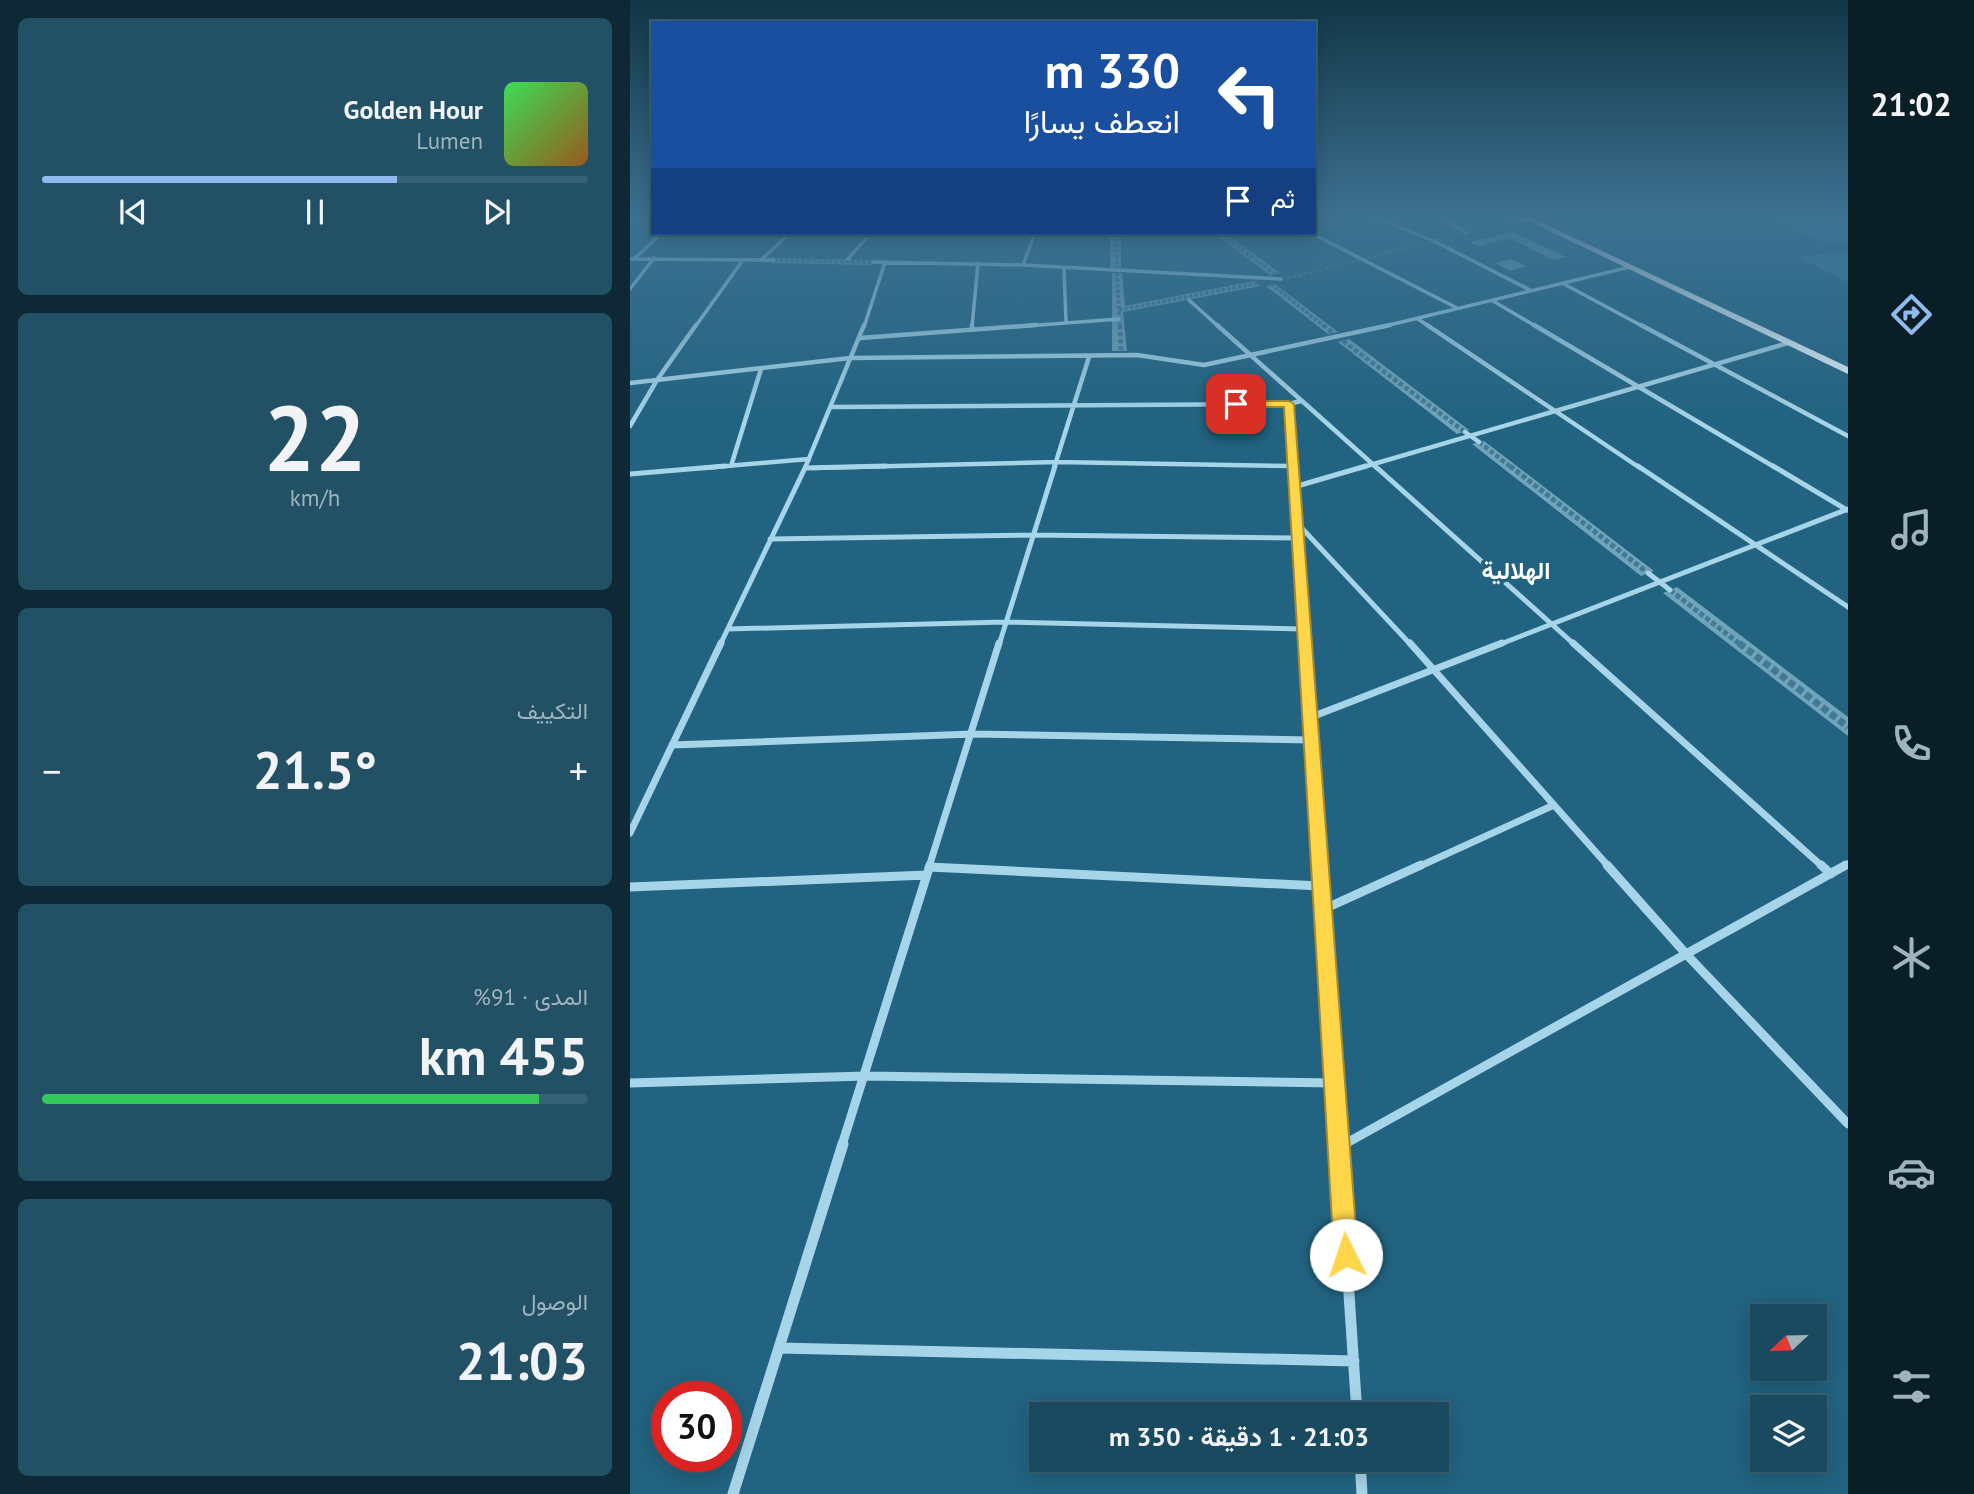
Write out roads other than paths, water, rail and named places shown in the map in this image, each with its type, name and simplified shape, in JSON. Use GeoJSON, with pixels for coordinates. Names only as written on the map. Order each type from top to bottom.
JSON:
{"type":"FeatureCollection","features":[{"type":"Feature","properties":{"kind":"main road"},"geometry":{"type":"LineString","coordinates":[[1665,284],[1848,372]]}},
{"type":"Feature","properties":{"kind":"main road"},"geometry":{"type":"LineString","coordinates":[[1682,284],[1848,359]]}},
{"type":"Feature","properties":{"kind":"street"},"geometry":{"type":"LineString","coordinates":[[630,426],[657,380],[726,284]]}},
{"type":"Feature","properties":{"kind":"street"},"geometry":{"type":"LineString","coordinates":[[630,833],[805,468],[860,338],[878,284]]}},
{"type":"Feature","properties":{"kind":"street"},"geometry":{"type":"LineString","coordinates":[[972,329],[976,284]]}},
{"type":"Feature","properties":{"kind":"street"},"geometry":{"type":"LineString","coordinates":[[1065,284],[1066,321]]}},
{"type":"Feature","properties":{"kind":"street"},"geometry":{"type":"LineString","coordinates":[[1409,284],[1458,309]]}},
{"type":"Feature","properties":{"kind":"street"},"geometry":{"type":"LineString","coordinates":[[1518,284],[1532,291]]}},
{"type":"Feature","properties":{"kind":"street"},"geometry":{"type":"LineString","coordinates":[[630,383],[850,358],[1088,357],[1121,353],[1196,365],[1338,337],[1564,284],[1848,436]]}},
{"type":"Feature","properties":{"kind":"street"},"geometry":{"type":"LineString","coordinates":[[1189,300],[1831,874]]}},
{"type":"Feature","properties":{"kind":"street"},"geometry":{"type":"LineString","coordinates":[[1493,300],[1847,510]]}},
{"type":"Feature","properties":{"kind":"street"},"geometry":{"type":"LineString","coordinates":[[1418,318],[1848,607]]}},
{"type":"Feature","properties":{"kind":"street"},"geometry":{"type":"LineString","coordinates":[[860,338],[1119,319]]}},
{"type":"Feature","properties":{"kind":"street"},"geometry":{"type":"LineString","coordinates":[[1333,333],[1343,341]]}},
{"type":"Feature","properties":{"kind":"street"},"geometry":{"type":"LineString","coordinates":[[1294,487],[1788,343]]}},
{"type":"Feature","properties":{"kind":"street"},"geometry":{"type":"LineString","coordinates":[[733,1494],[866,1076],[1032,535],[1076,404],[1088,357]]}},
{"type":"Feature","properties":{"kind":"street"},"geometry":{"type":"LineString","coordinates":[[732,466],[761,369]]}},
{"type":"Feature","properties":{"kind":"street"},"geometry":{"type":"LineString","coordinates":[[831,407],[1289,404],[1301,401]]}},
{"type":"Feature","properties":{"kind":"street"},"geometry":{"type":"LineString","coordinates":[[1289,404],[1356,1402]]}},
{"type":"Feature","properties":{"kind":"street"},"geometry":{"type":"LineString","coordinates":[[1465,432],[1479,442]]}},
{"type":"Feature","properties":{"kind":"street"},"geometry":{"type":"LineString","coordinates":[[630,474],[809,459]]}},
{"type":"Feature","properties":{"kind":"street"},"geometry":{"type":"LineString","coordinates":[[805,468],[1057,462],[1292,466]]}},
{"type":"Feature","properties":{"kind":"street"},"geometry":{"type":"LineString","coordinates":[[1309,718],[1847,510]]}},
{"type":"Feature","properties":{"kind":"street"},"geometry":{"type":"LineString","coordinates":[[1296,523],[1436,670],[1687,956],[1848,1124]]}},
{"type":"Feature","properties":{"kind":"street"},"geometry":{"type":"LineString","coordinates":[[770,539],[1032,535],[1297,538]]}},
{"type":"Feature","properties":{"kind":"street"},"geometry":{"type":"LineString","coordinates":[[1648,573],[1670,590]]}},
{"type":"Feature","properties":{"kind":"street"},"geometry":{"type":"LineString","coordinates":[[728,629],[1005,622],[1303,629]]}},
{"type":"Feature","properties":{"kind":"street"},"geometry":{"type":"LineString","coordinates":[[672,745],[972,734],[1311,740]]}},
{"type":"Feature","properties":{"kind":"street"},"geometry":{"type":"LineString","coordinates":[[1322,910],[1554,805]]}},
{"type":"Feature","properties":{"kind":"street"},"geometry":{"type":"LineString","coordinates":[[1338,1148],[1848,864]]}},
{"type":"Feature","properties":{"kind":"street"},"geometry":{"type":"LineString","coordinates":[[630,887],[928,871],[1320,886]]}},
{"type":"Feature","properties":{"kind":"street"},"geometry":{"type":"LineString","coordinates":[[630,1083],[866,1076],[1333,1083]]}},
{"type":"Feature","properties":{"kind":"street"},"geometry":{"type":"LineString","coordinates":[[779,1348],[1354,1361]]}},
{"type":"Feature","properties":{"kind":"street"},"geometry":{"type":"LineString","coordinates":[[1361,1472],[1362,1494]]}},
{"type":"Feature","properties":{"kind":"tunnel"},"geometry":{"type":"LineString","coordinates":[[1118,284],[1119,310]]}},
{"type":"Feature","properties":{"kind":"tunnel"},"geometry":{"type":"LineString","coordinates":[[1119,310],[1254,284]]}},
{"type":"Feature","properties":{"kind":"tunnel"},"geometry":{"type":"LineString","coordinates":[[1271,284],[1325,327]]}},
{"type":"Feature","properties":{"kind":"tunnel"},"geometry":{"type":"LineString","coordinates":[[1119,310],[1120,327]]}},
{"type":"Feature","properties":{"kind":"tunnel"},"geometry":{"type":"LineString","coordinates":[[1120,325],[1121,351]]}},
{"type":"Feature","properties":{"kind":"tunnel"},"geometry":{"type":"LineString","coordinates":[[1323,325],[1333,333]]}},
{"type":"Feature","properties":{"kind":"tunnel"},"geometry":{"type":"LineString","coordinates":[[1343,341],[1465,432]]}},
{"type":"Feature","properties":{"kind":"tunnel"},"geometry":{"type":"LineString","coordinates":[[1479,442],[1512,468]]}},
{"type":"Feature","properties":{"kind":"tunnel"},"geometry":{"type":"LineString","coordinates":[[1510,466],[1648,573]]}},
{"type":"Feature","properties":{"kind":"tunnel"},"geometry":{"type":"LineString","coordinates":[[1670,590],[1741,645]]}},
{"type":"Feature","properties":{"kind":"tunnel"},"geometry":{"type":"LineString","coordinates":[[1739,643],[1848,727]]}},
{"type":"Feature","properties":{"kind":"district","name":"الهلالية"},"geometry":{"type":"Point","coordinates":[1516,571]}}]}
